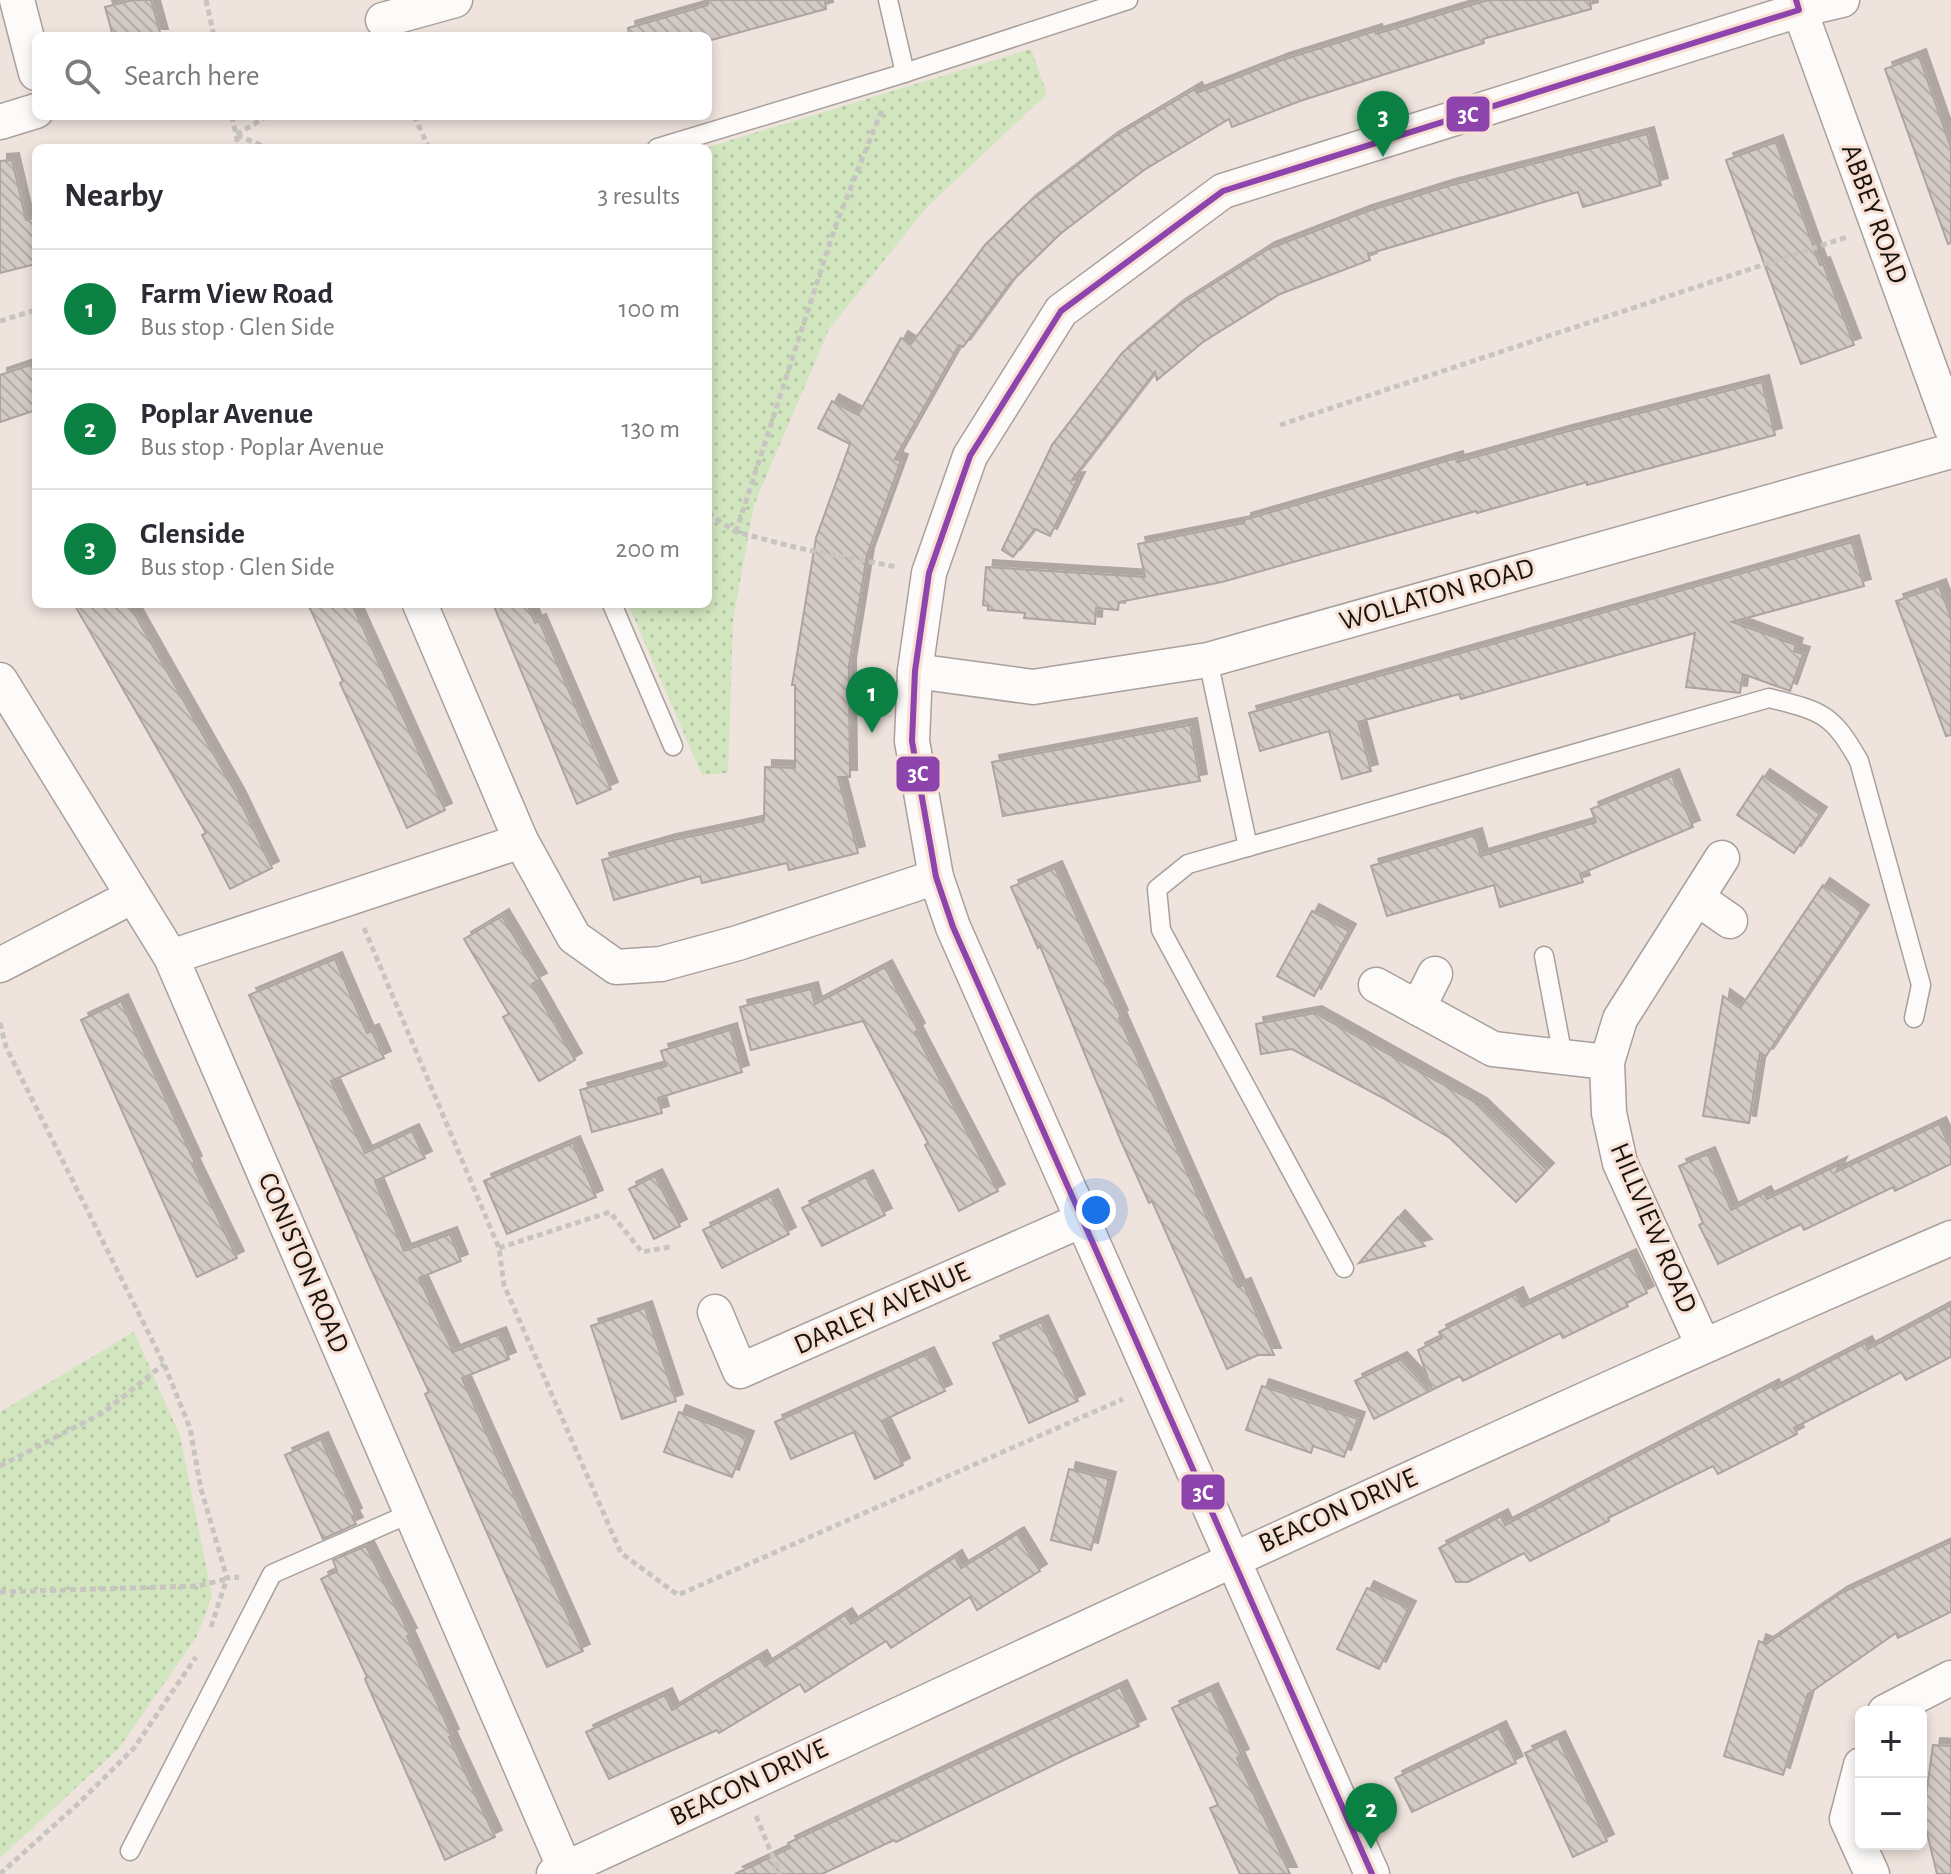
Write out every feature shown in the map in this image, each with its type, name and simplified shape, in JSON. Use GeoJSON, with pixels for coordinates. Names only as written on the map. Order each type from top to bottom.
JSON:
{"type":"FeatureCollection","features":[{"type":"Feature","properties":{"kind":"street"},"geometry":{"type":"LineString","coordinates":[[17,0],[32,58]]}},
{"type":"Feature","properties":{"kind":"street"},"geometry":{"type":"LineString","coordinates":[[383,20],[421,5],[455,0]]}},
{"type":"Feature","properties":{"kind":"street"},"geometry":{"type":"LineString","coordinates":[[1372,1874],[953,927],[936,877],[912,741],[915,671],[929,573],[970,456],[1061,311],[1223,191],[1798,5],[1842,0]]}},
{"type":"Feature","properties":{"kind":"street","name":"ABBEY ROAD"},"geometry":{"type":"LineString","coordinates":[[1798,5],[1951,427]]}},
{"type":"Feature","properties":{"kind":"street"},"geometry":{"type":"LineString","coordinates":[[0,122],[32,112]]}},
{"type":"Feature","properties":{"kind":"street","name":"WOLLATON ROAD"},"geometry":{"type":"LineString","coordinates":[[915,671],[1033,687],[1208,660],[1951,451]]}},
{"type":"Feature","properties":{"kind":"street"},"geometry":{"type":"LineString","coordinates":[[422,608],[521,841],[574,937],[616,967],[661,964],[700,954],[936,877]]}},
{"type":"Feature","properties":{"kind":"street","name":"CONISTON ROAD"},"geometry":{"type":"LineString","coordinates":[[0,680],[171,957],[411,1513],[559,1872]]}},
{"type":"Feature","properties":{"kind":"street"},"geometry":{"type":"LineString","coordinates":[[171,957],[521,841]]}},
{"type":"Feature","properties":{"kind":"street","name":"HILLVIEW ROAD"},"geometry":{"type":"LineString","coordinates":[[1703,1345],[1620,1163],[1609,1113],[1607,1062],[1620,1019],[1722,858]]}},
{"type":"Feature","properties":{"kind":"street"},"geometry":{"type":"LineString","coordinates":[[0,965],[133,896]]}},
{"type":"Feature","properties":{"kind":"street"},"geometry":{"type":"LineString","coordinates":[[1697,898],[1730,921]]}},
{"type":"Feature","properties":{"kind":"street"},"geometry":{"type":"LineString","coordinates":[[1418,1008],[1435,974]]}},
{"type":"Feature","properties":{"kind":"street"},"geometry":{"type":"LineString","coordinates":[[1376,985],[1493,1049],[1607,1062]]}},
{"type":"Feature","properties":{"kind":"street","name":"DARLEY AVENUE"},"geometry":{"type":"LineString","coordinates":[[715,1312],[740,1371],[1082,1220]]}},
{"type":"Feature","properties":{"kind":"street","name":"BEACON DRIVE"},"geometry":{"type":"LineString","coordinates":[[559,1872],[1703,1345],[1951,1238]]}},
{"type":"Feature","properties":{"kind":"street"},"geometry":{"type":"LineString","coordinates":[[1897,1706],[1951,1678]]}},
{"type":"Feature","properties":{"kind":"street"},"geometry":{"type":"LineString","coordinates":[[1858,1778],[1847,1819],[1872,1874]]}},
{"type":"Feature","properties":{"kind":"lane"},"geometry":{"type":"LineString","coordinates":[[888,0],[900,74]]}},
{"type":"Feature","properties":{"kind":"lane"},"geometry":{"type":"LineString","coordinates":[[670,144],[1128,0]]}},
{"type":"Feature","properties":{"kind":"lane"},"geometry":{"type":"LineString","coordinates":[[614,608],[673,746]]}},
{"type":"Feature","properties":{"kind":"lane"},"geometry":{"type":"LineString","coordinates":[[1208,660],[1248,847]]}},
{"type":"Feature","properties":{"kind":"lane"},"geometry":{"type":"LineString","coordinates":[[1344,1268],[1161,930],[1157,889],[1188,864],[1769,698],[1812,708],[1841,729],[1859,761],[1921,985],[1914,1018]]}},
{"type":"Feature","properties":{"kind":"lane"},"geometry":{"type":"LineString","coordinates":[[1544,956],[1563,1057]]}},
{"type":"Feature","properties":{"kind":"lane"},"geometry":{"type":"LineString","coordinates":[[130,1851],[272,1574],[411,1513]]}},
{"type":"Feature","properties":{"kind":"path"},"geometry":{"type":"LineString","coordinates":[[206,0],[213,32]]}},
{"type":"Feature","properties":{"kind":"path"},"geometry":{"type":"LineString","coordinates":[[736,532],[835,227],[900,74]]}},
{"type":"Feature","properties":{"kind":"path"},"geometry":{"type":"LineString","coordinates":[[233,120],[238,144]]}},
{"type":"Feature","properties":{"kind":"path"},"geometry":{"type":"LineString","coordinates":[[236,135],[260,120]]}},
{"type":"Feature","properties":{"kind":"path"},"geometry":{"type":"LineString","coordinates":[[416,120],[427,144]]}},
{"type":"Feature","properties":{"kind":"path"},"geometry":{"type":"LineString","coordinates":[[236,135],[258,144]]}},
{"type":"Feature","properties":{"kind":"path"},"geometry":{"type":"LineString","coordinates":[[1280,425],[1878,226]]}},
{"type":"Feature","properties":{"kind":"path"},"geometry":{"type":"LineString","coordinates":[[0,321],[32,311]]}},
{"type":"Feature","properties":{"kind":"path"},"geometry":{"type":"LineString","coordinates":[[712,516],[736,532],[798,548],[929,573]]}},
{"type":"Feature","properties":{"kind":"path"},"geometry":{"type":"LineString","coordinates":[[351,897],[499,1248],[504,1285],[621,1553],[678,1595],[1154,1385]]}},
{"type":"Feature","properties":{"kind":"path"},"geometry":{"type":"LineString","coordinates":[[0,1023],[6,1047],[164,1364],[190,1428],[201,1489],[227,1578],[210,1629]]}},
{"type":"Feature","properties":{"kind":"path"},"geometry":{"type":"LineString","coordinates":[[499,1248],[610,1212],[642,1252],[670,1247]]}},
{"type":"Feature","properties":{"kind":"path"},"geometry":{"type":"LineString","coordinates":[[0,1466],[104,1412],[164,1364]]}},
{"type":"Feature","properties":{"kind":"path"},"geometry":{"type":"LineString","coordinates":[[0,1592],[197,1586],[227,1578],[272,1574]]}},
{"type":"Feature","properties":{"kind":"path"},"geometry":{"type":"LineString","coordinates":[[0,1874],[134,1748],[198,1653]]}},
{"type":"Feature","properties":{"kind":"path"},"geometry":{"type":"LineString","coordinates":[[745,1785],[780,1874]]}},
{"type":"Feature","properties":{"kind":"green space"},"geometry":{"type":"Polygon","coordinates":[[[1031,49],[1047,94],[925,209],[829,329],[754,505],[733,620],[728,773],[702,775],[630,608],[712,608],[712,146],[1031,49]]]}},
{"type":"Feature","properties":{"kind":"green space"},"geometry":{"type":"Polygon","coordinates":[[[134,1332],[180,1436],[212,1596],[197,1636],[119,1748],[0,1858],[0,1412],[134,1332]]]}},
{"type":"Feature","properties":{"kind":"building"},"geometry":{"type":"Polygon","coordinates":[[[133,0],[151,0],[160,32],[112,32],[105,7],[133,0]]]}},
{"type":"Feature","properties":{"kind":"building"},"geometry":{"type":"Polygon","coordinates":[[[708,0],[825,0],[826,9],[712,40],[712,32],[628,32],[628,28],[708,5],[708,0]]]}},
{"type":"Feature","properties":{"kind":"building"},"geometry":{"type":"Polygon","coordinates":[[[1488,0],[1590,0],[1591,9],[1483,39],[1484,43],[1300,101],[1232,127],[1229,119],[1144,170],[1060,234],[1010,283],[963,347],[959,345],[895,459],[901,461],[867,555],[849,666],[850,777],[838,777],[858,853],[789,870],[787,863],[702,883],[700,876],[614,900],[602,860],[669,841],[764,821],[765,767],[795,768],[795,685],[792,685],[816,538],[850,444],[818,428],[832,401],[858,415],[901,338],[911,344],[985,245],[1029,202],[1111,139],[1195,89],[1197,93],[1282,60],[1488,0]]]}},
{"type":"Feature","properties":{"kind":"building"},"geometry":{"type":"Polygon","coordinates":[[[1919,56],[1951,148],[1951,243],[1948,244],[1885,69],[1919,56]]]}},
{"type":"Feature","properties":{"kind":"building"},"geometry":{"type":"Polygon","coordinates":[[[1647,134],[1661,185],[1583,207],[1578,192],[1368,254],[1370,260],[1280,294],[1203,342],[1157,380],[1155,372],[1072,480],[1078,479],[1050,536],[1035,529],[1013,557],[1002,550],[1052,445],[1122,353],[1178,306],[1268,249],[1365,212],[1448,186],[1647,134]]]}},
{"type":"Feature","properties":{"kind":"building"},"geometry":{"type":"Polygon","coordinates":[[[1776,142],[1820,265],[1823,264],[1854,345],[1801,364],[1726,160],[1776,142]]]}},
{"type":"Feature","properties":{"kind":"building"},"geometry":{"type":"Polygon","coordinates":[[[12,160],[26,220],[32,218],[32,265],[0,273],[0,161],[12,160]]]}},
{"type":"Feature","properties":{"kind":"building"},"geometry":{"type":"Polygon","coordinates":[[[32,364],[32,411],[0,422],[0,375],[32,364]]]}},
{"type":"Feature","properties":{"kind":"building"},"geometry":{"type":"Polygon","coordinates":[[[1762,382],[1775,435],[1476,511],[1222,582],[1119,602],[1118,610],[1096,608],[1095,624],[1024,618],[1025,613],[988,610],[988,606],[983,605],[986,567],[1145,577],[1138,544],[1244,523],[1244,520],[1456,458],[1457,462],[1762,382]]]}},
{"type":"Feature","properties":{"kind":"building"},"geometry":{"type":"Polygon","coordinates":[[[1852,542],[1864,586],[1732,622],[1796,645],[1794,651],[1803,654],[1790,691],[1743,674],[1740,693],[1686,687],[1695,633],[1461,699],[1459,694],[1358,722],[1371,771],[1342,779],[1329,731],[1260,751],[1249,713],[1852,542]]]}},
{"type":"Feature","properties":{"kind":"building"},"geometry":{"type":"Polygon","coordinates":[[[1939,586],[1951,618],[1951,735],[1946,736],[1896,601],[1939,586]]]}},
{"type":"Feature","properties":{"kind":"building"},"geometry":{"type":"Polygon","coordinates":[[[76,608],[131,608],[238,797],[272,868],[230,889],[202,835],[206,833],[76,608]]]}},
{"type":"Feature","properties":{"kind":"building"},"geometry":{"type":"Polygon","coordinates":[[[310,608],[354,608],[445,810],[407,828],[340,683],[343,681],[310,608]]]}},
{"type":"Feature","properties":{"kind":"building"},"geometry":{"type":"Polygon","coordinates":[[[495,608],[529,608],[535,623],[539,621],[611,789],[577,804],[495,608]]]}},
{"type":"Feature","properties":{"kind":"building"},"geometry":{"type":"Polygon","coordinates":[[[1190,725],[1200,781],[1003,816],[992,762],[1190,725]]]}},
{"type":"Feature","properties":{"kind":"building"},"geometry":{"type":"Polygon","coordinates":[[[1672,776],[1693,827],[1580,874],[1583,882],[1500,907],[1494,885],[1387,916],[1371,866],[1475,835],[1481,856],[1596,822],[1591,809],[1672,776]]]}},
{"type":"Feature","properties":{"kind":"building"},"geometry":{"type":"Polygon","coordinates":[[[1763,776],[1820,814],[1794,853],[1737,815],[1763,776]]]}},
{"type":"Feature","properties":{"kind":"building"},"geometry":{"type":"Polygon","coordinates":[[[1055,868],[1238,1287],[1244,1285],[1274,1355],[1258,1355],[1227,1369],[1152,1201],[1149,1203],[1121,1141],[1040,946],[1038,948],[1011,887],[1055,868]]]}},
{"type":"Feature","properties":{"kind":"building"},"geometry":{"type":"Polygon","coordinates":[[[1823,885],[1862,912],[1766,1056],[1760,1053],[1749,1123],[1703,1116],[1723,996],[1740,1008],[1823,885]]]}},
{"type":"Feature","properties":{"kind":"building"},"geometry":{"type":"Polygon","coordinates":[[[1312,911],[1349,931],[1314,996],[1277,976],[1312,911]]]}},
{"type":"Feature","properties":{"kind":"building"},"geometry":{"type":"Polygon","coordinates":[[[502,916],[540,980],[532,984],[575,1060],[539,1081],[503,1017],[509,1014],[464,939],[502,916]]]}},
{"type":"Feature","properties":{"kind":"building"},"geometry":{"type":"Polygon","coordinates":[[[335,959],[367,1033],[372,1031],[384,1058],[331,1081],[365,1153],[412,1131],[425,1158],[375,1181],[404,1251],[450,1234],[461,1261],[419,1278],[453,1352],[499,1334],[509,1359],[462,1378],[583,1651],[547,1667],[425,1394],[429,1392],[249,995],[335,959]]]}},
{"type":"Feature","properties":{"kind":"building"},"geometry":{"type":"Polygon","coordinates":[[[885,967],[918,1030],[915,1032],[998,1191],[959,1211],[925,1145],[928,1143],[863,1021],[751,1050],[740,1007],[811,989],[815,1004],[885,967]]]}},
{"type":"Feature","properties":{"kind":"building"},"geometry":{"type":"Polygon","coordinates":[[[121,1001],[237,1258],[197,1277],[81,1020],[121,1001]]]}},
{"type":"Feature","properties":{"kind":"building"},"geometry":{"type":"Polygon","coordinates":[[[1315,1013],[1480,1105],[1547,1170],[1516,1202],[1450,1138],[1383,1098],[1292,1049],[1261,1054],[1256,1024],[1315,1013]]]}},
{"type":"Feature","properties":{"kind":"building"},"geometry":{"type":"Polygon","coordinates":[[[730,1030],[742,1072],[658,1098],[662,1113],[592,1132],[580,1090],[666,1066],[661,1051],[730,1030]]]}},
{"type":"Feature","properties":{"kind":"building"},"geometry":{"type":"Polygon","coordinates":[[[1939,1124],[1951,1149],[1951,1164],[1895,1191],[1893,1187],[1804,1230],[1801,1224],[1718,1264],[1699,1225],[1703,1223],[1679,1166],[1708,1154],[1731,1210],[1764,1193],[1767,1199],[1840,1164],[1836,1172],[1939,1124]]]}},
{"type":"Feature","properties":{"kind":"building"},"geometry":{"type":"Polygon","coordinates":[[[573,1143],[596,1197],[507,1234],[484,1181],[573,1143]]]}},
{"type":"Feature","properties":{"kind":"building"},"geometry":{"type":"Polygon","coordinates":[[[655,1176],[680,1226],[654,1239],[629,1189],[655,1176]]]}},
{"type":"Feature","properties":{"kind":"building"},"geometry":{"type":"Polygon","coordinates":[[[866,1177],[885,1215],[822,1246],[802,1208],[866,1177]]]}},
{"type":"Feature","properties":{"kind":"building"},"geometry":{"type":"Polygon","coordinates":[[[771,1196],[789,1234],[722,1268],[703,1230],[771,1196]]]}},
{"type":"Feature","properties":{"kind":"building"},"geometry":{"type":"Polygon","coordinates":[[[1398,1217],[1425,1246],[1359,1263],[1398,1217]]]}},
{"type":"Feature","properties":{"kind":"building"},"geometry":{"type":"Polygon","coordinates":[[[1629,1256],[1647,1293],[1626,1303],[1628,1306],[1563,1338],[1560,1333],[1463,1381],[1460,1376],[1432,1390],[1418,1350],[1442,1338],[1439,1332],[1516,1294],[1522,1307],[1629,1256]]]}},
{"type":"Feature","properties":{"kind":"building"},"geometry":{"type":"Polygon","coordinates":[[[1951,1305],[1951,1357],[1906,1380],[1901,1372],[1794,1428],[1797,1434],[1718,1474],[1713,1466],[1530,1561],[1524,1553],[1468,1582],[1456,1582],[1439,1548],[1501,1516],[1505,1525],[1772,1386],[1774,1390],[1865,1343],[1868,1349],[1951,1305]]]}},
{"type":"Feature","properties":{"kind":"building"},"geometry":{"type":"Polygon","coordinates":[[[645,1308],[676,1401],[622,1419],[591,1326],[645,1308]]]}},
{"type":"Feature","properties":{"kind":"building"},"geometry":{"type":"Polygon","coordinates":[[[1041,1322],[1078,1401],[1029,1423],[993,1343],[1041,1322]]]}},
{"type":"Feature","properties":{"kind":"building"},"geometry":{"type":"Polygon","coordinates":[[[927,1354],[945,1391],[882,1421],[903,1465],[875,1479],[854,1432],[791,1459],[775,1422],[927,1354]]]}},
{"type":"Feature","properties":{"kind":"building"},"geometry":{"type":"Polygon","coordinates":[[[1400,1359],[1430,1391],[1374,1419],[1355,1381],[1400,1359]]]}},
{"type":"Feature","properties":{"kind":"building"},"geometry":{"type":"Polygon","coordinates":[[[1262,1386],[1358,1419],[1344,1457],[1313,1446],[1311,1453],[1246,1430],[1262,1386]]]}},
{"type":"Feature","properties":{"kind":"building"},"geometry":{"type":"Polygon","coordinates":[[[679,1412],[747,1438],[732,1477],[664,1452],[679,1412]]]}},
{"type":"Feature","properties":{"kind":"building"},"geometry":{"type":"Polygon","coordinates":[[[321,1439],[355,1515],[352,1517],[356,1524],[323,1539],[285,1455],[321,1439]]]}},
{"type":"Feature","properties":{"kind":"building"},"geometry":{"type":"Polygon","coordinates":[[[1069,1469],[1109,1479],[1091,1550],[1051,1540],[1069,1469]]]}},
{"type":"Feature","properties":{"kind":"building"},"geometry":{"type":"Polygon","coordinates":[[[1017,1534],[1040,1571],[977,1610],[970,1597],[891,1648],[886,1641],[805,1692],[800,1684],[719,1733],[717,1730],[609,1779],[586,1732],[665,1695],[672,1710],[760,1657],[765,1666],[845,1615],[851,1624],[955,1557],[961,1568],[1017,1534]]]}},
{"type":"Feature","properties":{"kind":"building"},"geometry":{"type":"Polygon","coordinates":[[[1951,1542],[1951,1612],[1898,1638],[1896,1633],[1808,1694],[1783,1775],[1724,1756],[1759,1641],[1766,1644],[1841,1593],[1951,1542]]]}},
{"type":"Feature","properties":{"kind":"building"},"geometry":{"type":"Polygon","coordinates":[[[366,1546],[410,1635],[407,1636],[452,1736],[449,1737],[495,1837],[445,1860],[365,1679],[367,1677],[321,1579],[337,1571],[333,1560],[366,1546]]]}},
{"type":"Feature","properties":{"kind":"building"},"geometry":{"type":"Polygon","coordinates":[[[1367,1588],[1409,1608],[1379,1669],[1337,1649],[1367,1588]]]}},
{"type":"Feature","properties":{"kind":"building"},"geometry":{"type":"Polygon","coordinates":[[[1120,1687],[1139,1726],[822,1874],[735,1874],[790,1848],[788,1843],[1120,1687]]]}},
{"type":"Feature","properties":{"kind":"building"},"geometry":{"type":"Polygon","coordinates":[[[1211,1690],[1242,1756],[1237,1758],[1290,1874],[1240,1874],[1210,1808],[1218,1805],[1172,1708],[1211,1690]]]}},
{"type":"Feature","properties":{"kind":"building"},"geometry":{"type":"Polygon","coordinates":[[[1499,1728],[1516,1763],[1412,1812],[1395,1778],[1499,1728]]]}},
{"type":"Feature","properties":{"kind":"building"},"geometry":{"type":"Polygon","coordinates":[[[1558,1738],[1607,1841],[1573,1857],[1525,1753],[1558,1738]]]}},
{"type":"Feature","properties":{"kind":"building"},"geometry":{"type":"Polygon","coordinates":[[[1933,1745],[1951,1746],[1951,1874],[1937,1874],[1927,1833],[1927,1788],[1933,1745]]]}},
{"type":"Feature","properties":{"kind":"transit line","name":"3C"},"geometry":{"type":"LineString","coordinates":[[1372,1874],[953,927],[936,877],[912,741],[915,671],[929,573],[970,456],[1061,311],[1223,191],[1799,10],[1796,0]]}},
{"type":"Feature","properties":{"kind":"place","name":"Glenside"},"geometry":{"type":"Point","coordinates":[1383,157]}},
{"type":"Feature","properties":{"kind":"place","name":"Farm View Road"},"geometry":{"type":"Point","coordinates":[872,733]}},
{"type":"Feature","properties":{"kind":"place","name":"Poplar Avenue"},"geometry":{"type":"Point","coordinates":[1371,1849]}}]}
